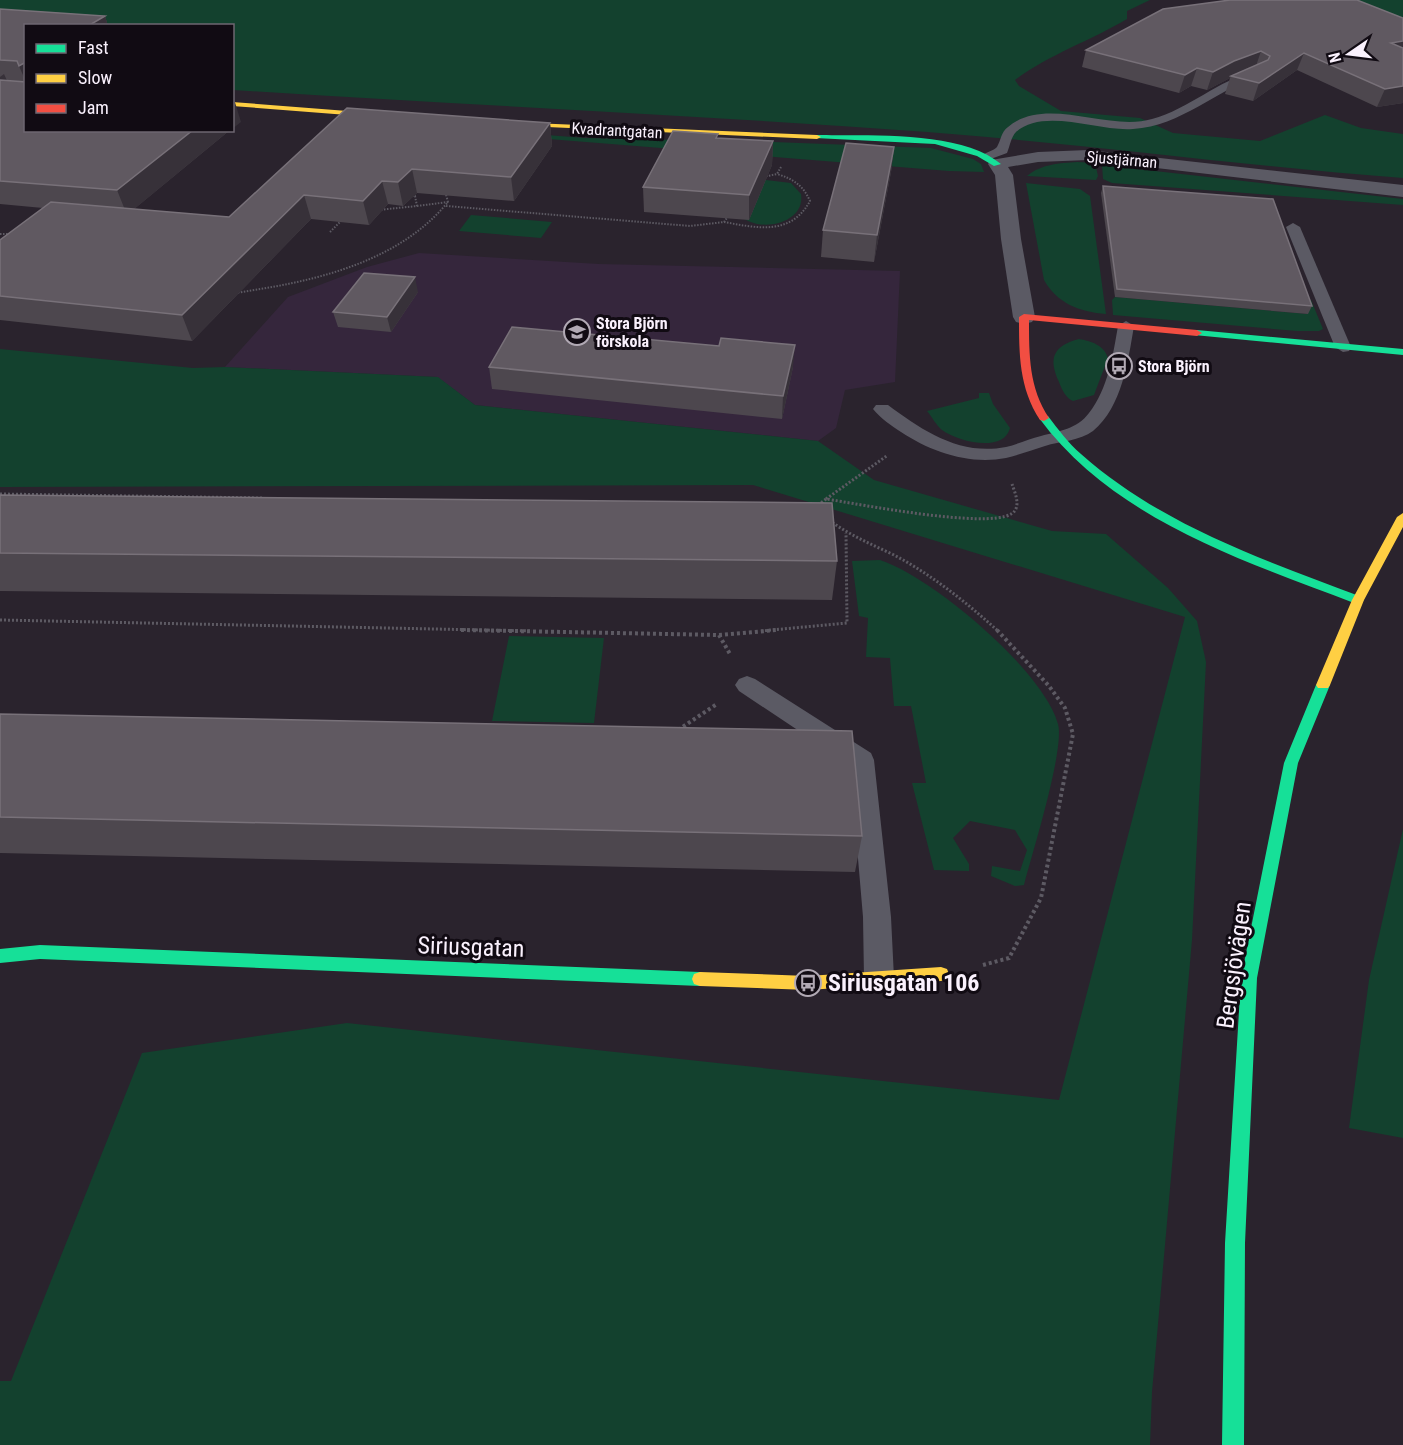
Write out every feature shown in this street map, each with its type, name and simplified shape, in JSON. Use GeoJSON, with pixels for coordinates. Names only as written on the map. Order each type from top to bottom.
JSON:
{"type":"FeatureCollection","features":[{"type":"Feature","properties":{"kind":"street"},"geometry":{"type":"LineString","coordinates":[[234,105],[395,116]]}},
{"type":"Feature","properties":{"kind":"street","name":"Kvadrantgatan"},"geometry":{"type":"LineString","coordinates":[[488,123],[914,141],[947,144],[992,160]]}},
{"type":"Feature","properties":{"kind":"street","name":"Sjustjärnan"},"geometry":{"type":"LineString","coordinates":[[992,160],[1088,155],[1403,191]]}},
{"type":"Feature","properties":{"kind":"street"},"geometry":{"type":"LineString","coordinates":[[992,160],[1004,175],[1011,239],[1024,317],[1024,367],[1036,407],[1058,437],[1087,465],[1139,503],[1216,542],[1358,600]]}},
{"type":"Feature","properties":{"kind":"street"},"geometry":{"type":"LineString","coordinates":[[1024,317],[1403,352]]}},
{"type":"Feature","properties":{"kind":"street","name":"Bergsjövägen"},"geometry":{"type":"LineString","coordinates":[[1233,1445],[1234,1243],[1249,978],[1291,763],[1358,600],[1403,517]]}},
{"type":"Feature","properties":{"kind":"street","name":"Siriusgatan"},"geometry":{"type":"LineString","coordinates":[[0,956],[40,952],[808,983],[941,974]]}},
{"type":"Feature","properties":{"kind":"lane","name":"Sjustjärnan"},"geometry":{"type":"LineString","coordinates":[[992,160],[1002,150],[1012,129],[1026,121],[1051,117],[1121,125],[1152,124],[1172,117],[1242,77],[1256,74]]}},
{"type":"Feature","properties":{"kind":"lane"},"geometry":{"type":"LineString","coordinates":[[1293,227],[1343,347]]}},
{"type":"Feature","properties":{"kind":"lane"},"geometry":{"type":"LineString","coordinates":[[882,409],[916,435],[957,452],[1003,453],[1058,437],[1085,427],[1100,409],[1119,366],[1126,326]]}},
{"type":"Feature","properties":{"kind":"lane"},"geometry":{"type":"LineString","coordinates":[[747,685],[862,760],[877,917],[879,978]]}},
{"type":"Feature","properties":{"kind":"path"},"geometry":{"type":"LineString","coordinates":[[777,174],[784,160]]}},
{"type":"Feature","properties":{"kind":"path"},"geometry":{"type":"LineString","coordinates":[[375,210],[447,204],[690,226],[724,222],[771,227],[788,225],[807,209],[810,201],[807,190],[798,182],[777,174],[756,180]]}},
{"type":"Feature","properties":{"kind":"path"},"geometry":{"type":"LineString","coordinates":[[231,293],[286,285],[331,273],[395,247],[414,237],[443,212],[447,204],[443,187]]}},
{"type":"Feature","properties":{"kind":"path"},"geometry":{"type":"LineString","coordinates":[[402,195],[415,196],[417,206]]}},
{"type":"Feature","properties":{"kind":"path"},"geometry":{"type":"LineString","coordinates":[[724,222],[732,210]]}},
{"type":"Feature","properties":{"kind":"path"},"geometry":{"type":"LineString","coordinates":[[330,232],[346,216]]}},
{"type":"Feature","properties":{"kind":"path"},"geometry":{"type":"LineString","coordinates":[[0,234],[11,234]]}},
{"type":"Feature","properties":{"kind":"path"},"geometry":{"type":"LineString","coordinates":[[826,500],[914,513],[1000,518],[1012,513],[1017,499],[1003,453]]}},
{"type":"Feature","properties":{"kind":"path"},"geometry":{"type":"LineString","coordinates":[[817,506],[886,457]]}},
{"type":"Feature","properties":{"kind":"path"},"geometry":{"type":"LineString","coordinates":[[0,494],[263,498]]}},
{"type":"Feature","properties":{"kind":"path"},"geometry":{"type":"LineString","coordinates":[[825,519],[833,522],[846,533],[895,556],[951,591],[997,630],[1065,708],[1073,734],[1041,898],[1009,958],[941,974]]}},
{"type":"Feature","properties":{"kind":"path"},"geometry":{"type":"LineString","coordinates":[[0,620],[719,635],[848,623],[846,533]]}},
{"type":"Feature","properties":{"kind":"path"},"geometry":{"type":"LineString","coordinates":[[675,732],[747,685],[719,635]]}},
{"type":"Feature","properties":{"kind":"shaded area","name":"Stora Björn förskola"},"geometry":{"type":"Polygon","coordinates":[[[419,253],[599,264],[900,271],[895,382],[845,390],[836,428],[818,441],[475,405],[437,377],[225,367],[288,297],[367,267],[419,253]]]}},
{"type":"Feature","properties":{"kind":"green space"},"geometry":{"type":"Polygon","coordinates":[[[0,0],[1150,0],[1127,11],[1127,19],[1041,63],[1015,80],[1019,86],[1061,111],[1140,118],[1173,133],[1260,141],[1325,115],[1361,128],[1403,134],[1403,178],[927,132],[234,90],[234,24],[24,24],[24,27],[0,27],[0,0]]]}},
{"type":"Feature","properties":{"kind":"green space"},"geometry":{"type":"Polygon","coordinates":[[[1339,0],[1403,0],[1403,25],[1339,0]]]}},
{"type":"Feature","properties":{"kind":"green space"},"geometry":{"type":"Polygon","coordinates":[[[481,130],[585,138],[931,148],[973,159],[981,164],[984,172],[485,134],[481,130]]]}},
{"type":"Feature","properties":{"kind":"green space"},"geometry":{"type":"Polygon","coordinates":[[[1077,162],[1095,163],[1098,176],[1096,180],[1027,176],[1044,167],[1077,162]]]}},
{"type":"Feature","properties":{"kind":"green space"},"geometry":{"type":"Polygon","coordinates":[[[1102,165],[1403,199],[1403,205],[1112,183],[1103,179],[1102,165]]]}},
{"type":"Feature","properties":{"kind":"green space"},"geometry":{"type":"Polygon","coordinates":[[[766,180],[791,183],[801,194],[801,204],[796,213],[779,223],[768,225],[748,221],[740,215],[756,183],[766,180]]]}},
{"type":"Feature","properties":{"kind":"green space"},"geometry":{"type":"Polygon","coordinates":[[[1026,183],[1080,189],[1090,196],[1106,314],[1070,305],[1055,295],[1044,280],[1026,183]]]}},
{"type":"Feature","properties":{"kind":"green space"},"geometry":{"type":"Polygon","coordinates":[[[471,215],[552,222],[541,238],[459,231],[471,215]]]}},
{"type":"Feature","properties":{"kind":"green space"},"geometry":{"type":"Polygon","coordinates":[[[1115,297],[1308,314],[1302,298],[1311,300],[1323,329],[1297,331],[1113,315],[1112,300],[1115,297]]]}},
{"type":"Feature","properties":{"kind":"green space"},"geometry":{"type":"Polygon","coordinates":[[[1079,339],[1092,342],[1100,347],[1108,358],[1094,395],[1073,401],[1061,388],[1054,360],[1058,349],[1079,339]]]}},
{"type":"Feature","properties":{"kind":"green space"},"geometry":{"type":"Polygon","coordinates":[[[0,349],[193,368],[225,367],[438,377],[475,405],[818,441],[874,480],[1052,531],[1106,534],[1168,588],[1197,621],[1206,662],[1192,940],[1152,1392],[1150,1445],[0,1445],[0,1381],[11,1381],[142,1053],[347,1023],[1059,1100],[1185,617],[753,485],[0,487],[0,349]]]}},
{"type":"Feature","properties":{"kind":"green space"},"geometry":{"type":"Polygon","coordinates":[[[979,393],[989,393],[993,404],[1010,428],[1006,436],[999,441],[980,443],[949,434],[942,430],[927,411],[979,398],[979,393]]]}},
{"type":"Feature","properties":{"kind":"green space"},"geometry":{"type":"Polygon","coordinates":[[[880,560],[902,569],[927,585],[983,628],[1031,678],[1048,702],[1058,724],[1057,755],[1024,885],[1015,886],[991,876],[992,866],[1020,871],[1027,850],[1015,830],[970,821],[953,838],[969,864],[969,871],[934,870],[912,783],[926,783],[911,706],[894,706],[890,658],[866,657],[868,618],[859,616],[852,561],[880,560]]]}},
{"type":"Feature","properties":{"kind":"green space"},"geometry":{"type":"Polygon","coordinates":[[[509,636],[604,638],[594,723],[492,721],[509,636]]]}},
{"type":"Feature","properties":{"kind":"green space"},"geometry":{"type":"Polygon","coordinates":[[[1403,829],[1403,1138],[1349,1128],[1369,980],[1403,829]]]}},
{"type":"Feature","properties":{"kind":"building"},"geometry":{"type":"Polygon","coordinates":[[[1230,0],[1357,0],[1403,18],[1403,41],[1391,43],[1403,48],[1403,86],[1385,89],[1304,53],[1259,83],[1231,76],[1268,60],[1270,56],[1261,51],[1213,72],[1197,68],[1185,75],[1086,50],[1163,9],[1230,0]]]}},
{"type":"Feature","properties":{"kind":"building"},"geometry":{"type":"Polygon","coordinates":[[[0,9],[105,16],[91,24],[24,24],[24,63],[19,66],[17,61],[0,60],[0,9]]]}},
{"type":"Feature","properties":{"kind":"building"},"geometry":{"type":"Polygon","coordinates":[[[0,80],[24,82],[24,132],[190,132],[117,190],[0,181],[0,80]]]}},
{"type":"Feature","properties":{"kind":"building"},"geometry":{"type":"Polygon","coordinates":[[[347,108],[550,123],[511,177],[412,169],[398,182],[382,181],[363,201],[304,195],[182,315],[0,296],[0,240],[51,202],[229,217],[347,108]]]}},
{"type":"Feature","properties":{"kind":"building"},"geometry":{"type":"Polygon","coordinates":[[[673,131],[718,134],[716,138],[773,141],[749,195],[643,187],[673,131]]]}},
{"type":"Feature","properties":{"kind":"building"},"geometry":{"type":"Polygon","coordinates":[[[846,143],[894,147],[877,235],[823,230],[846,143]]]}},
{"type":"Feature","properties":{"kind":"building"},"geometry":{"type":"Polygon","coordinates":[[[1103,186],[1273,199],[1312,306],[1117,289],[1103,186]]]}},
{"type":"Feature","properties":{"kind":"building"},"geometry":{"type":"Polygon","coordinates":[[[364,273],[415,277],[387,317],[333,312],[364,273]]]}},
{"type":"Feature","properties":{"kind":"building"},"geometry":{"type":"Polygon","coordinates":[[[512,327],[719,346],[721,338],[795,345],[783,396],[489,367],[512,327]]]}},
{"type":"Feature","properties":{"kind":"building"},"geometry":{"type":"Polygon","coordinates":[[[0,495],[832,503],[837,561],[0,553],[0,495]]]}},
{"type":"Feature","properties":{"kind":"building"},"geometry":{"type":"Polygon","coordinates":[[[0,714],[852,731],[862,836],[0,817],[0,714]]]}},
{"type":"Feature","properties":{"kind":"traffic: fast"},"geometry":{"type":"LineString","coordinates":[[817,137],[886,138],[935,142],[980,154],[997,164]]}},
{"type":"Feature","properties":{"kind":"traffic: fast"},"geometry":{"type":"LineString","coordinates":[[1197,333],[1403,352]]}},
{"type":"Feature","properties":{"kind":"traffic: fast"},"geometry":{"type":"LineString","coordinates":[[1044,418],[1077,456],[1140,504],[1210,541],[1358,600]]}},
{"type":"Feature","properties":{"kind":"traffic: fast"},"geometry":{"type":"LineString","coordinates":[[1233,1445],[1235,1243],[1249,978],[1291,763],[1323,685]]}},
{"type":"Feature","properties":{"kind":"traffic: fast"},"geometry":{"type":"LineString","coordinates":[[0,956],[40,952],[700,979]]}},
{"type":"Feature","properties":{"kind":"traffic: slow"},"geometry":{"type":"LineString","coordinates":[[234,104],[386,116]]}},
{"type":"Feature","properties":{"kind":"traffic: slow"},"geometry":{"type":"LineString","coordinates":[[506,124],[817,137]]}},
{"type":"Feature","properties":{"kind":"traffic: slow"},"geometry":{"type":"LineString","coordinates":[[1323,685],[1358,600],[1403,517]]}},
{"type":"Feature","properties":{"kind":"traffic: slow"},"geometry":{"type":"LineString","coordinates":[[700,979],[808,983],[941,974]]}},
{"type":"Feature","properties":{"kind":"traffic: jam"},"geometry":{"type":"LineString","coordinates":[[1044,418],[1037,407],[1028,382],[1024,317],[1197,333]]}},
{"type":"Feature","properties":{"kind":"place","name":"Stora Björn förskola"},"geometry":{"type":"Point","coordinates":[577,332]}},
{"type":"Feature","properties":{"kind":"place","name":"Stora Björn"},"geometry":{"type":"Point","coordinates":[1119,366]}},
{"type":"Feature","properties":{"kind":"place","name":"Siriusgatan 106"},"geometry":{"type":"Point","coordinates":[808,983]}}]}
